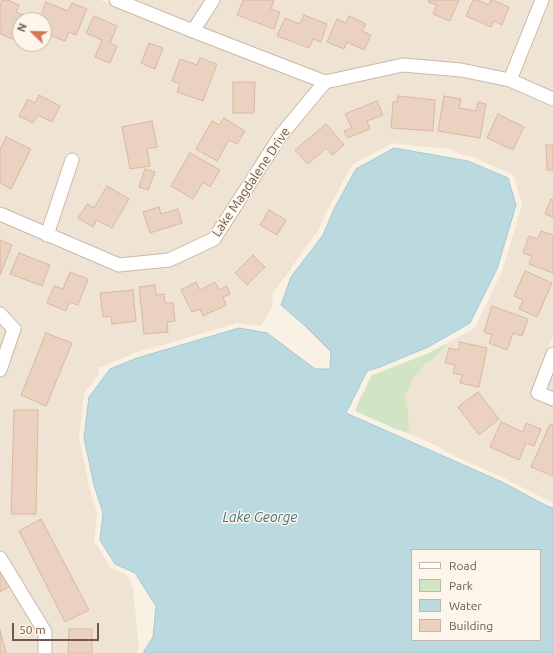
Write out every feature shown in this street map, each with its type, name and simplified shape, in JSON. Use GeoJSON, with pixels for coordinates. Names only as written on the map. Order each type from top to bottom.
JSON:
{"type":"FeatureCollection","features":[{"type":"Feature","properties":{"kind":"street"},"geometry":{"type":"LineString","coordinates":[[116,0],[326,82],[403,65],[461,70],[510,80],[553,99]]}},
{"type":"Feature","properties":{"kind":"street"},"geometry":{"type":"LineString","coordinates":[[193,31],[213,0]]}},
{"type":"Feature","properties":{"kind":"street"},"geometry":{"type":"LineString","coordinates":[[510,80],[542,0]]}},
{"type":"Feature","properties":{"kind":"street","name":"Lake Magdalene Drive"},"geometry":{"type":"LineString","coordinates":[[0,214],[119,265],[169,260],[214,239],[281,135],[326,82]]}},
{"type":"Feature","properties":{"kind":"street"},"geometry":{"type":"LineString","coordinates":[[47,235],[72,160]]}},
{"type":"Feature","properties":{"kind":"street"},"geometry":{"type":"LineString","coordinates":[[0,314],[14,329],[0,370]]}},
{"type":"Feature","properties":{"kind":"street"},"geometry":{"type":"LineString","coordinates":[[553,354],[538,392],[553,399]]}},
{"type":"Feature","properties":{"kind":"street"},"geometry":{"type":"LineString","coordinates":[[0,558],[45,632],[45,653]]}},
{"type":"Feature","properties":{"kind":"shaded area"},"geometry":{"type":"Polygon","coordinates":[[[0,0],[100,0],[195,40],[196,39],[315,84],[275,132],[209,234],[166,254],[119,259],[55,232],[80,156],[67,152],[42,226],[0,208],[0,0]]]}},
{"type":"Feature","properties":{"kind":"shaded area"},"geometry":{"type":"Polygon","coordinates":[[[132,0],[205,0],[190,24],[132,0]]]}},
{"type":"Feature","properties":{"kind":"shaded area"},"geometry":{"type":"Polygon","coordinates":[[[221,0],[535,0],[505,73],[403,59],[327,75],[202,29],[221,0]]]}},
{"type":"Feature","properties":{"kind":"shaded area"},"geometry":{"type":"Polygon","coordinates":[[[549,0],[553,0],[553,93],[518,77],[549,0]]]}},
{"type":"Feature","properties":{"kind":"shaded area"},"geometry":{"type":"Polygon","coordinates":[[[404,72],[461,76],[508,86],[553,106],[553,335],[532,390],[536,398],[553,406],[553,503],[504,478],[446,452],[436,445],[407,433],[409,428],[405,397],[413,378],[427,362],[431,361],[448,343],[476,326],[502,271],[522,205],[512,174],[470,156],[460,154],[451,149],[392,143],[352,165],[319,229],[272,295],[273,306],[261,326],[237,323],[135,353],[104,367],[99,367],[98,375],[84,394],[79,438],[89,486],[97,513],[94,541],[111,568],[127,575],[133,588],[139,647],[137,653],[0,653],[0,221],[116,270],[217,244],[220,242],[287,139],[330,87],[404,72]]]}},
{"type":"Feature","properties":{"kind":"shaded area"},"geometry":{"type":"Polygon","coordinates":[[[553,373],[553,392],[546,390],[553,373]]]}},
{"type":"Feature","properties":{"kind":"green space"},"geometry":{"type":"Polygon","coordinates":[[[448,343],[431,361],[427,362],[413,378],[405,397],[409,428],[407,433],[355,411],[372,375],[431,352],[448,343]]]}},
{"type":"Feature","properties":{"kind":"water","name":"Lake George"},"geometry":{"type":"Polygon","coordinates":[[[394,148],[468,161],[508,178],[516,205],[497,269],[470,323],[428,347],[367,371],[346,413],[502,482],[553,508],[553,653],[143,653],[153,637],[156,606],[135,573],[115,564],[100,540],[103,513],[94,485],[84,438],[89,397],[110,369],[137,358],[239,328],[267,333],[315,369],[330,369],[331,352],[281,305],[291,277],[323,235],[334,209],[356,169],[394,148]]]}},
{"type":"Feature","properties":{"kind":"building"},"geometry":{"type":"Polygon","coordinates":[[[2,0],[7,0],[19,5],[16,12],[12,12],[12,39],[0,34],[2,26],[0,25],[0,4],[2,0]]]}},
{"type":"Feature","properties":{"kind":"building"},"geometry":{"type":"Polygon","coordinates":[[[243,0],[274,0],[271,9],[280,12],[274,29],[237,15],[243,0]]]}},
{"type":"Feature","properties":{"kind":"building"},"geometry":{"type":"Polygon","coordinates":[[[429,0],[459,0],[450,21],[433,14],[437,5],[428,2],[429,0]]]}},
{"type":"Feature","properties":{"kind":"building"},"geometry":{"type":"Polygon","coordinates":[[[473,0],[489,5],[492,0],[509,7],[502,25],[494,21],[491,27],[466,16],[473,0]]]}},
{"type":"Feature","properties":{"kind":"building"},"geometry":{"type":"Polygon","coordinates":[[[46,2],[68,11],[72,3],[87,9],[76,35],[69,32],[65,41],[52,36],[52,12],[42,12],[46,2]]]}},
{"type":"Feature","properties":{"kind":"building"},"geometry":{"type":"Polygon","coordinates":[[[304,15],[327,24],[321,42],[313,39],[309,48],[277,36],[285,18],[300,24],[304,15]]]}},
{"type":"Feature","properties":{"kind":"building"},"geometry":{"type":"Polygon","coordinates":[[[94,16],[117,26],[110,43],[117,46],[110,63],[95,57],[102,40],[86,33],[94,16]]]}},
{"type":"Feature","properties":{"kind":"building"},"geometry":{"type":"Polygon","coordinates":[[[349,16],[366,24],[362,31],[371,35],[364,50],[347,42],[344,49],[327,42],[337,19],[346,23],[349,16]]]}},
{"type":"Feature","properties":{"kind":"building"},"geometry":{"type":"Polygon","coordinates":[[[149,43],[163,48],[155,69],[141,63],[149,43]]]}},
{"type":"Feature","properties":{"kind":"building"},"geometry":{"type":"Polygon","coordinates":[[[200,58],[217,64],[203,101],[177,92],[180,84],[172,81],[180,59],[197,65],[200,58]]]}},
{"type":"Feature","properties":{"kind":"building"},"geometry":{"type":"Polygon","coordinates":[[[233,82],[255,82],[254,113],[233,113],[233,82]]]}},
{"type":"Feature","properties":{"kind":"building"},"geometry":{"type":"Polygon","coordinates":[[[39,95],[60,106],[52,122],[38,115],[33,123],[19,116],[28,99],[35,103],[39,95]]]}},
{"type":"Feature","properties":{"kind":"building"},"geometry":{"type":"Polygon","coordinates":[[[398,96],[435,100],[433,131],[391,128],[393,102],[397,102],[398,96]]]}},
{"type":"Feature","properties":{"kind":"building"},"geometry":{"type":"Polygon","coordinates":[[[444,96],[461,99],[459,108],[476,111],[478,102],[486,104],[480,138],[438,131],[444,96]]]}},
{"type":"Feature","properties":{"kind":"building"},"geometry":{"type":"Polygon","coordinates":[[[377,101],[383,115],[367,121],[370,129],[347,138],[344,131],[352,128],[345,114],[377,101]]]}},
{"type":"Feature","properties":{"kind":"building"},"geometry":{"type":"Polygon","coordinates":[[[498,114],[524,127],[513,150],[487,138],[498,114]]]}},
{"type":"Feature","properties":{"kind":"building"},"geometry":{"type":"Polygon","coordinates":[[[224,118],[245,131],[237,144],[229,140],[217,161],[196,149],[212,121],[219,125],[224,118]]]}},
{"type":"Feature","properties":{"kind":"building"},"geometry":{"type":"Polygon","coordinates":[[[152,121],[157,147],[147,149],[150,166],[130,169],[122,127],[152,121]]]}},
{"type":"Feature","properties":{"kind":"building"},"geometry":{"type":"Polygon","coordinates":[[[326,124],[344,145],[332,155],[326,148],[308,164],[295,150],[326,124]]]}},
{"type":"Feature","properties":{"kind":"building"},"geometry":{"type":"Polygon","coordinates":[[[6,137],[31,149],[11,189],[0,183],[0,150],[6,137]]]}},
{"type":"Feature","properties":{"kind":"building"},"geometry":{"type":"Polygon","coordinates":[[[546,145],[553,145],[553,170],[547,170],[546,145]]]}},
{"type":"Feature","properties":{"kind":"building"},"geometry":{"type":"Polygon","coordinates":[[[190,153],[220,170],[210,187],[203,182],[193,199],[171,186],[190,153]]]}},
{"type":"Feature","properties":{"kind":"building"},"geometry":{"type":"Polygon","coordinates":[[[145,169],[155,172],[148,190],[139,187],[145,169]]]}},
{"type":"Feature","properties":{"kind":"building"},"geometry":{"type":"Polygon","coordinates":[[[107,186],[129,199],[112,228],[97,220],[93,227],[78,218],[87,204],[94,208],[107,186]]]}},
{"type":"Feature","properties":{"kind":"building"},"geometry":{"type":"Polygon","coordinates":[[[551,199],[553,200],[553,217],[545,214],[551,199]]]}},
{"type":"Feature","properties":{"kind":"building"},"geometry":{"type":"Polygon","coordinates":[[[159,207],[161,214],[178,209],[182,223],[150,233],[143,212],[159,207]]]}},
{"type":"Feature","properties":{"kind":"building"},"geometry":{"type":"Polygon","coordinates":[[[269,210],[286,220],[277,235],[260,225],[269,210]]]}},
{"type":"Feature","properties":{"kind":"building"},"geometry":{"type":"Polygon","coordinates":[[[541,231],[553,235],[553,273],[529,264],[532,256],[523,253],[529,236],[538,239],[541,231]]]}},
{"type":"Feature","properties":{"kind":"building"},"geometry":{"type":"Polygon","coordinates":[[[0,240],[12,245],[0,275],[0,240]]]}},
{"type":"Feature","properties":{"kind":"building"},"geometry":{"type":"Polygon","coordinates":[[[19,253],[50,265],[42,286],[10,274],[19,253]]]}},
{"type":"Feature","properties":{"kind":"building"},"geometry":{"type":"Polygon","coordinates":[[[253,255],[265,267],[247,285],[235,273],[253,255]]]}},
{"type":"Feature","properties":{"kind":"building"},"geometry":{"type":"Polygon","coordinates":[[[525,271],[552,283],[537,317],[519,309],[523,300],[514,296],[525,271]]]}},
{"type":"Feature","properties":{"kind":"building"},"geometry":{"type":"Polygon","coordinates":[[[70,272],[88,279],[78,305],[69,302],[66,311],[47,303],[54,286],[63,289],[70,272]]]}},
{"type":"Feature","properties":{"kind":"building"},"geometry":{"type":"Polygon","coordinates":[[[196,282],[200,290],[215,282],[219,290],[227,286],[230,294],[223,297],[226,305],[203,316],[200,309],[192,312],[181,290],[196,282]]]}},
{"type":"Feature","properties":{"kind":"building"},"geometry":{"type":"Polygon","coordinates":[[[155,285],[156,295],[164,294],[165,303],[173,303],[175,321],[167,322],[168,332],[144,334],[139,287],[155,285]]]}},
{"type":"Feature","properties":{"kind":"building"},"geometry":{"type":"Polygon","coordinates":[[[133,290],[136,321],[112,324],[111,316],[103,317],[100,293],[133,290]]]}},
{"type":"Feature","properties":{"kind":"building"},"geometry":{"type":"Polygon","coordinates":[[[492,306],[528,319],[522,336],[513,333],[507,350],[489,343],[492,335],[484,332],[492,306]]]}},
{"type":"Feature","properties":{"kind":"building"},"geometry":{"type":"Polygon","coordinates":[[[46,333],[72,343],[46,406],[21,395],[46,333]]]}},
{"type":"Feature","properties":{"kind":"building"},"geometry":{"type":"Polygon","coordinates":[[[460,342],[487,348],[479,387],[460,383],[462,375],[453,373],[455,365],[445,363],[449,348],[458,350],[460,342]]]}},
{"type":"Feature","properties":{"kind":"building"},"geometry":{"type":"Polygon","coordinates":[[[478,392],[499,419],[479,435],[458,407],[478,392]]]}},
{"type":"Feature","properties":{"kind":"building"},"geometry":{"type":"Polygon","coordinates":[[[14,410],[38,410],[36,514],[11,514],[14,410]]]}},
{"type":"Feature","properties":{"kind":"building"},"geometry":{"type":"Polygon","coordinates":[[[501,422],[523,432],[526,423],[541,429],[534,446],[526,443],[519,460],[490,447],[501,422]]]}},
{"type":"Feature","properties":{"kind":"building"},"geometry":{"type":"Polygon","coordinates":[[[550,424],[553,425],[553,476],[531,467],[550,424]]]}},
{"type":"Feature","properties":{"kind":"building"},"geometry":{"type":"Polygon","coordinates":[[[41,519],[89,610],[65,622],[19,531],[41,519]]]}},
{"type":"Feature","properties":{"kind":"building"},"geometry":{"type":"Polygon","coordinates":[[[0,568],[10,586],[0,592],[0,568]]]}},
{"type":"Feature","properties":{"kind":"building"},"geometry":{"type":"Polygon","coordinates":[[[69,629],[92,629],[92,653],[68,653],[69,629]]]}},
{"type":"Feature","properties":{"kind":"building"},"geometry":{"type":"Polygon","coordinates":[[[0,630],[6,653],[0,653],[0,630]]]}}]}
